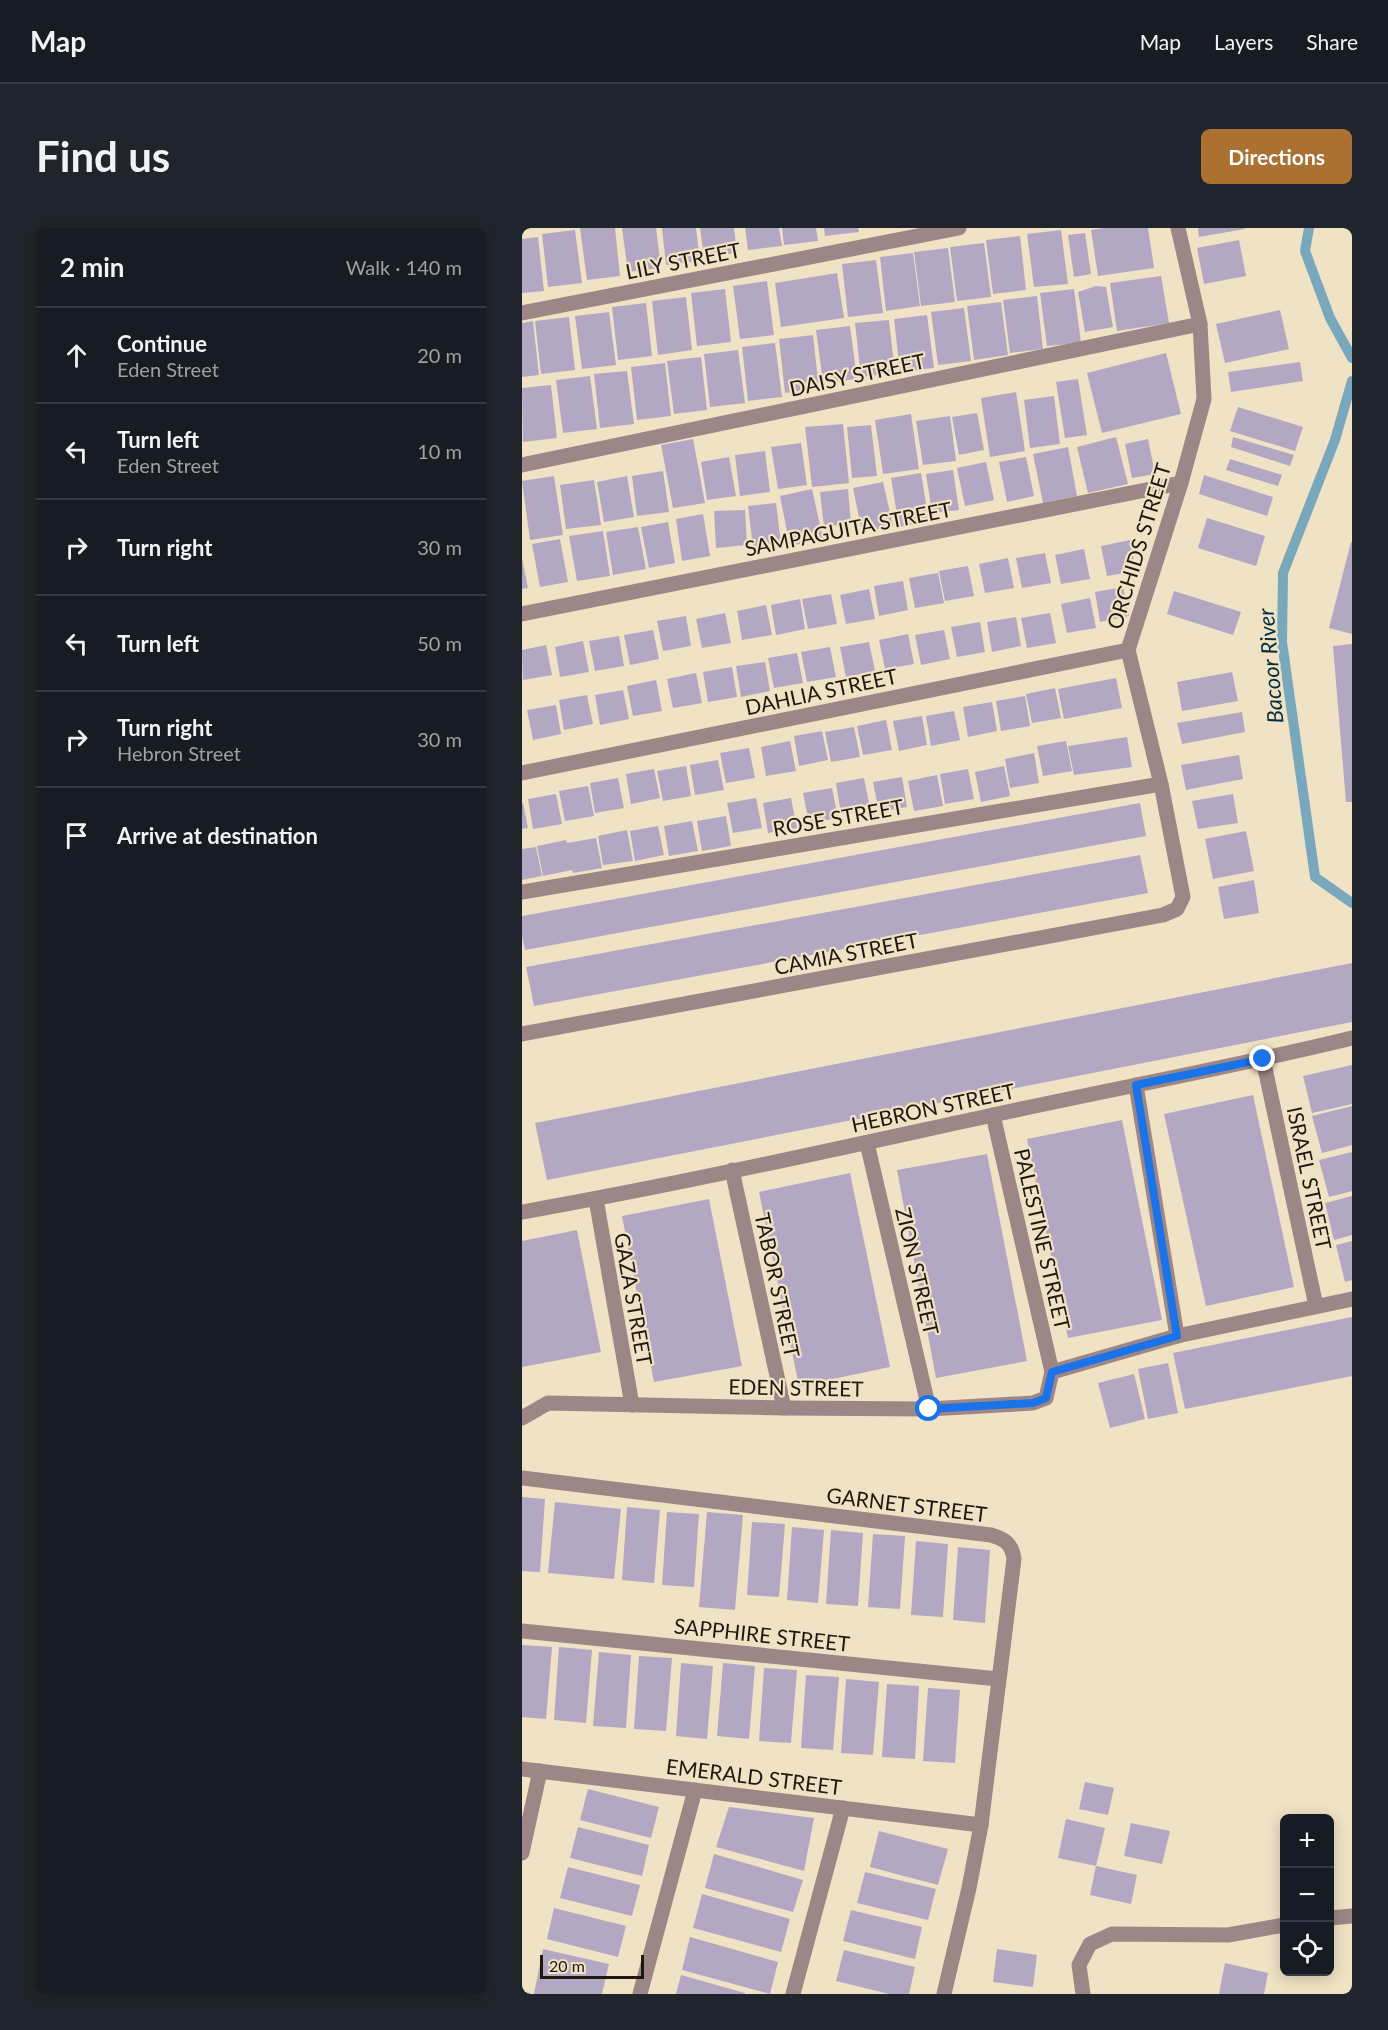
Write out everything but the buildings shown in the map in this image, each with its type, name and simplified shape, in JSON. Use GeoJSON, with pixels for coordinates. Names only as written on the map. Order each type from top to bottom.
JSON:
{"type":"FeatureCollection","features":[{"type":"Feature","properties":{"kind":"street","name":"LILY STREET"},"geometry":{"type":"LineString","coordinates":[[522,313],[959,228]]}},
{"type":"Feature","properties":{"kind":"street","name":"ORCHIDS STREET"},"geometry":{"type":"LineString","coordinates":[[1177,909],[1183,897],[1161,784],[1128,650],[1181,483],[1204,399],[1200,324],[1178,228]]}},
{"type":"Feature","properties":{"kind":"street","name":"DAISY STREET"},"geometry":{"type":"LineString","coordinates":[[522,465],[1200,324]]}},
{"type":"Feature","properties":{"kind":"street","name":"SAMPAGUITA STREET"},"geometry":{"type":"LineString","coordinates":[[522,614],[1181,483]]}},
{"type":"Feature","properties":{"kind":"street","name":"DAHLIA STREET"},"geometry":{"type":"LineString","coordinates":[[522,773],[1128,650]]}},
{"type":"Feature","properties":{"kind":"street","name":"ROSE STREET"},"geometry":{"type":"LineString","coordinates":[[522,892],[1161,784]]}},
{"type":"Feature","properties":{"kind":"street","name":"CAMIA STREET"},"geometry":{"type":"LineString","coordinates":[[522,1034],[1163,915],[1177,909]]}},
{"type":"Feature","properties":{"kind":"street","name":"HEBRON STREET"},"geometry":{"type":"LineString","coordinates":[[522,1212],[867,1143],[1352,1038]]}},
{"type":"Feature","properties":{"kind":"street","name":"ISRAEL STREET"},"geometry":{"type":"LineString","coordinates":[[1263,1059],[1316,1306]]}},
{"type":"Feature","properties":{"kind":"street"},"geometry":{"type":"LineString","coordinates":[[1136,1085],[1177,1336]]}},
{"type":"Feature","properties":{"kind":"street","name":"PALESTINE STREET"},"geometry":{"type":"LineString","coordinates":[[993,1115],[1052,1372]]}},
{"type":"Feature","properties":{"kind":"street","name":"ZION STREET"},"geometry":{"type":"LineString","coordinates":[[867,1143],[929,1409]]}},
{"type":"Feature","properties":{"kind":"street","name":"TABOR STREET"},"geometry":{"type":"LineString","coordinates":[[732,1170],[784,1408]]}},
{"type":"Feature","properties":{"kind":"street","name":"GAZA STREET"},"geometry":{"type":"LineString","coordinates":[[596,1199],[632,1406]]}},
{"type":"Feature","properties":{"kind":"street"},"geometry":{"type":"LineString","coordinates":[[1052,1372],[1177,1336],[1352,1299]]}},
{"type":"Feature","properties":{"kind":"street","name":"EDEN STREET"},"geometry":{"type":"LineString","coordinates":[[522,1418],[548,1403],[929,1409],[1033,1403],[1046,1398],[1052,1372]]}},
{"type":"Feature","properties":{"kind":"street","name":"GARNET STREET"},"geometry":{"type":"LineString","coordinates":[[522,1478],[979,1533],[1001,1538],[1009,1544],[1014,1559],[981,1825],[944,1994]]}},
{"type":"Feature","properties":{"kind":"street","name":"SAPPHIRE STREET"},"geometry":{"type":"LineString","coordinates":[[522,1631],[998,1679]]}},
{"type":"Feature","properties":{"kind":"street","name":"EMERALD STREET"},"geometry":{"type":"LineString","coordinates":[[522,1769],[981,1825]]}},
{"type":"Feature","properties":{"kind":"street"},"geometry":{"type":"LineString","coordinates":[[522,1853],[540,1771]]}},
{"type":"Feature","properties":{"kind":"street"},"geometry":{"type":"LineString","coordinates":[[640,1994],[695,1790]]}},
{"type":"Feature","properties":{"kind":"street"},"geometry":{"type":"LineString","coordinates":[[793,1994],[843,1808]]}},
{"type":"Feature","properties":{"kind":"street"},"geometry":{"type":"LineString","coordinates":[[1334,1918],[1352,1916]]}},
{"type":"Feature","properties":{"kind":"street"},"geometry":{"type":"LineString","coordinates":[[1083,1994],[1079,1965],[1090,1944],[1112,1934],[1228,1935],[1280,1926]]}},
{"type":"Feature","properties":{"kind":"waterway","name":"Bacoor River"},"geometry":{"type":"LineString","coordinates":[[1309,228],[1305,251],[1330,318],[1352,358]]}},
{"type":"Feature","properties":{"kind":"waterway","name":"Bacoor River"},"geometry":{"type":"LineString","coordinates":[[1352,381],[1335,440],[1283,573],[1282,642],[1315,877],[1352,903]]}},
{"type":"Feature","properties":{"kind":"route"},"geometry":{"type":"LineString","coordinates":[[929,1409],[1033,1403],[1046,1398],[1052,1372],[1177,1336],[1136,1085],[1263,1059]]}}]}
